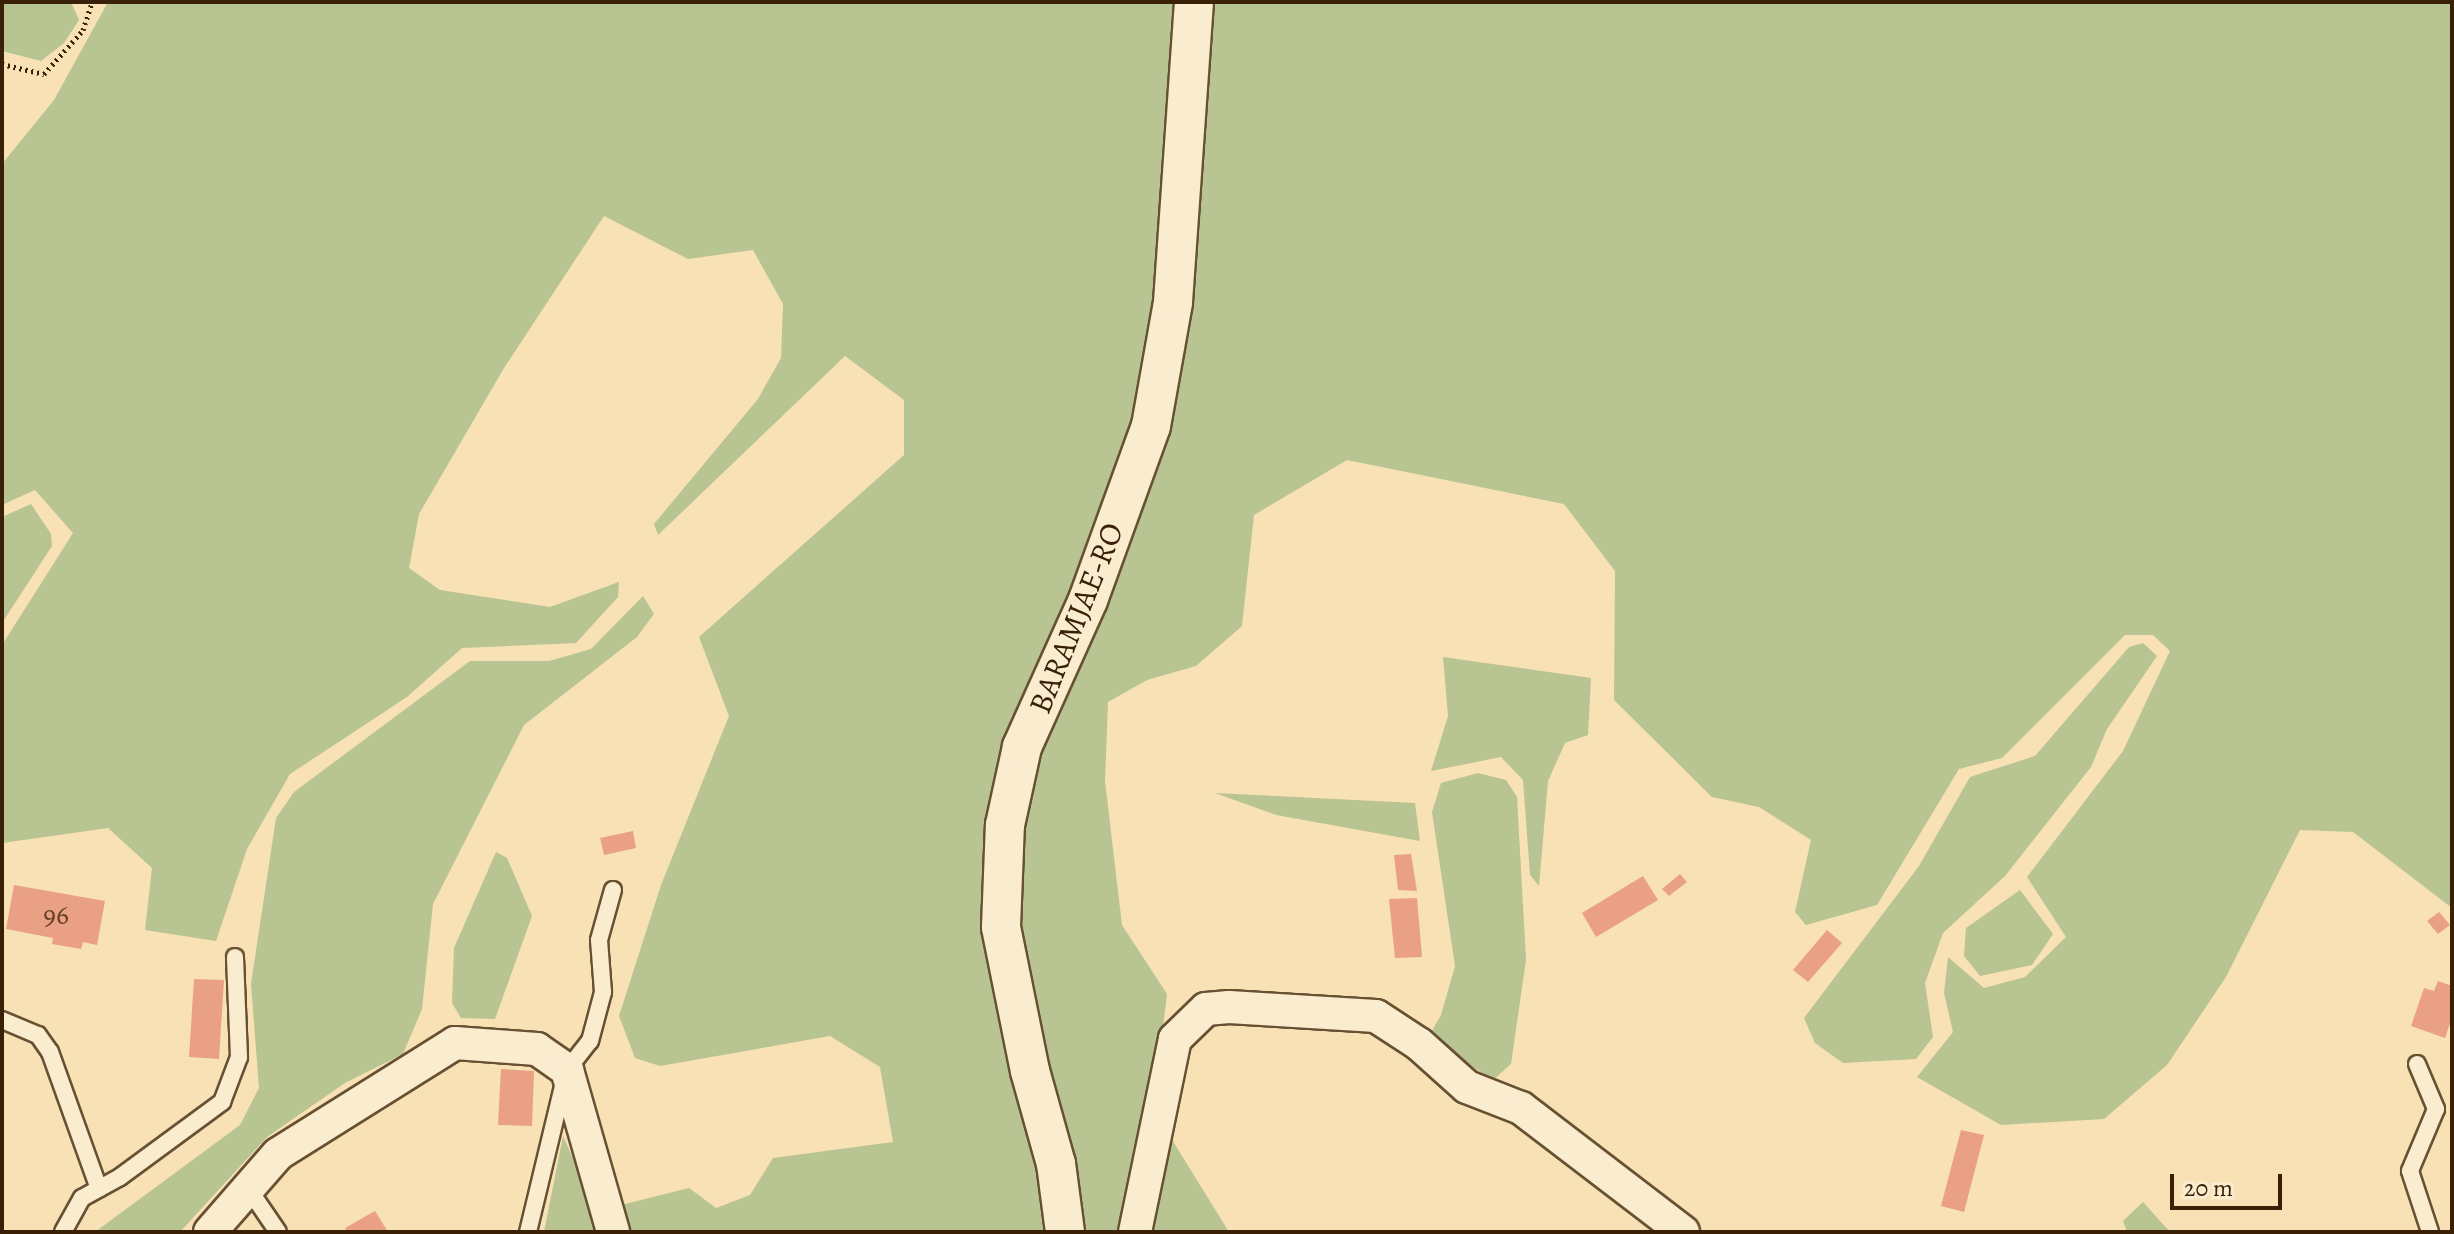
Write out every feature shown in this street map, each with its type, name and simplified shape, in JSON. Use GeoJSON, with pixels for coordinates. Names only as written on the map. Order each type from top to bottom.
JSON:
{"type":"FeatureCollection","features":[{"type":"Feature","properties":{"kind":"street","name":"BARAMJAE-RO"},"geometry":{"type":"LineString","coordinates":[[1065,1232],[1056,1164],[1030,1071],[1001,927],[1005,825],[1022,747],[1088,600],[1151,426],[1173,302],[1194,2]]}},
{"type":"Feature","properties":{"kind":"street"},"geometry":{"type":"LineString","coordinates":[[1135,1232],[1175,1039],[1206,1009],[1229,1007],[1376,1016],[1419,1044],[1467,1087],[1521,1108],[1683,1232]]}},
{"type":"Feature","properties":{"kind":"street"},"geometry":{"type":"LineString","coordinates":[[210,1232],[278,1154],[455,1043],[537,1049],[567,1070],[613,1232]]}},
{"type":"Feature","properties":{"kind":"lane"},"geometry":{"type":"LineString","coordinates":[[528,1232],[567,1070],[590,1041],[603,992],[599,940],[613,890]]}},
{"type":"Feature","properties":{"kind":"lane"},"geometry":{"type":"LineString","coordinates":[[63,1232],[82,1198],[222,1102],[239,1057],[235,957]]}},
{"type":"Feature","properties":{"kind":"lane"},"geometry":{"type":"LineString","coordinates":[[2,1020],[38,1035],[50,1052],[99,1189]]}},
{"type":"Feature","properties":{"kind":"lane"},"geometry":{"type":"LineString","coordinates":[[2417,1064],[2436,1109],[2410,1171],[2430,1232]]}},
{"type":"Feature","properties":{"kind":"lane"},"geometry":{"type":"LineString","coordinates":[[248,1188],[278,1232]]}},
{"type":"Feature","properties":{"kind":"path"},"geometry":{"type":"LineString","coordinates":[[2,64],[44,74],[83,30],[92,2]]}},
{"type":"Feature","properties":{"kind":"green space"},"geometry":{"type":"Polygon","coordinates":[[[71,2],[79,20],[64,43],[41,61],[2,51],[2,3],[71,2]]]}},
{"type":"Feature","properties":{"kind":"green space"},"geometry":{"type":"Polygon","coordinates":[[[108,2],[2452,2],[2452,908],[2353,832],[2300,830],[2226,977],[2167,1065],[2104,1119],[2001,1125],[1917,1077],[1953,1032],[1944,993],[1948,957],[1984,988],[2025,977],[2066,937],[2027,877],[2123,751],[2170,651],[2153,635],[2125,635],[2002,758],[1959,769],[1877,905],[1806,925],[1795,912],[1811,840],[1759,807],[1712,797],[1614,700],[1615,571],[1564,504],[1347,460],[1254,515],[1242,626],[1196,666],[1147,680],[1108,702],[1105,781],[1122,925],[1167,994],[1153,1109],[1229,1232],[544,1232],[563,1136],[597,1211],[689,1188],[716,1208],[750,1195],[773,1158],[893,1142],[880,1067],[830,1036],[660,1066],[635,1058],[619,1016],[661,885],[729,716],[699,637],[904,455],[904,400],[845,356],[658,535],[654,524],[758,399],[781,358],[783,304],[753,250],[688,259],[604,216],[504,368],[419,514],[409,568],[440,590],[550,607],[619,582],[618,597],[576,643],[462,648],[407,697],[290,774],[247,849],[216,941],[145,930],[152,868],[108,828],[2,843],[2,645],[73,533],[35,490],[2,505],[2,164],[54,100],[108,2]]]}},
{"type":"Feature","properties":{"kind":"green space"},"geometry":{"type":"Polygon","coordinates":[[[31,504],[51,534],[52,546],[2,623],[2,517],[31,504]]]}},
{"type":"Feature","properties":{"kind":"green space"},"geometry":{"type":"Polygon","coordinates":[[[643,596],[654,614],[637,637],[524,725],[433,904],[422,1009],[403,1054],[345,1083],[267,1137],[180,1232],[95,1232],[240,1125],[259,1088],[251,984],[276,818],[294,792],[470,661],[549,661],[591,649],[643,596]]]}},
{"type":"Feature","properties":{"kind":"green space"},"geometry":{"type":"Polygon","coordinates":[[[2143,643],[2157,656],[2107,729],[2091,767],[2005,876],[1943,933],[1925,983],[1933,1037],[1916,1059],[1843,1063],[1815,1043],[1804,1018],[1919,866],[1970,777],[2035,756],[2129,647],[2143,643]]]}},
{"type":"Feature","properties":{"kind":"green space"},"geometry":{"type":"Polygon","coordinates":[[[1443,657],[1591,678],[1588,735],[1565,743],[1548,781],[1539,886],[1530,875],[1523,780],[1501,757],[1431,771],[1448,716],[1443,657]]]}},
{"type":"Feature","properties":{"kind":"green space"},"geometry":{"type":"Polygon","coordinates":[[[1478,773],[1506,780],[1517,797],[1526,960],[1511,1064],[1493,1080],[1428,1038],[1441,1015],[1455,966],[1432,812],[1441,783],[1478,773]]]}},
{"type":"Feature","properties":{"kind":"green space"},"geometry":{"type":"Polygon","coordinates":[[[1215,793],[1415,803],[1420,841],[1276,815],[1215,793]]]}},
{"type":"Feature","properties":{"kind":"green space"},"geometry":{"type":"Polygon","coordinates":[[[496,852],[507,858],[532,916],[495,1019],[461,1018],[452,1003],[454,948],[496,852]]]}},
{"type":"Feature","properties":{"kind":"green space"},"geometry":{"type":"Polygon","coordinates":[[[2020,890],[2053,934],[2032,965],[1980,976],[1964,956],[1966,928],[2020,890]]]}},
{"type":"Feature","properties":{"kind":"green space"},"geometry":{"type":"Polygon","coordinates":[[[2143,1202],[2170,1232],[2127,1232],[2123,1221],[2143,1202]]]}},
{"type":"Feature","properties":{"kind":"building"},"geometry":{"type":"Polygon","coordinates":[[[633,831],[636,848],[604,855],[600,838],[633,831]]]}},
{"type":"Feature","properties":{"kind":"building"},"geometry":{"type":"Polygon","coordinates":[[[1411,854],[1417,891],[1398,890],[1394,855],[1411,854]]]}},
{"type":"Feature","properties":{"kind":"building"},"geometry":{"type":"Polygon","coordinates":[[[1680,874],[1687,882],[1669,896],[1662,889],[1680,874]]]}},
{"type":"Feature","properties":{"kind":"building"},"geometry":{"type":"Polygon","coordinates":[[[1643,876],[1658,900],[1596,937],[1582,913],[1643,876]]]}},
{"type":"Feature","properties":{"kind":"building"},"geometry":{"type":"Polygon","coordinates":[[[14,885],[105,901],[97,945],[83,942],[81,949],[52,944],[53,938],[6,929],[14,885]]]}},
{"type":"Feature","properties":{"kind":"building"},"geometry":{"type":"Polygon","coordinates":[[[1417,898],[1422,957],[1395,958],[1389,899],[1417,898]]]}},
{"type":"Feature","properties":{"kind":"building"},"geometry":{"type":"Polygon","coordinates":[[[2439,912],[2450,925],[2438,934],[2427,921],[2439,912]]]}},
{"type":"Feature","properties":{"kind":"building"},"geometry":{"type":"Polygon","coordinates":[[[1827,930],[1842,943],[1808,982],[1793,970],[1827,930]]]}},
{"type":"Feature","properties":{"kind":"building"},"geometry":{"type":"Polygon","coordinates":[[[194,979],[224,980],[219,1059],[189,1057],[194,979]]]}},
{"type":"Feature","properties":{"kind":"building"},"geometry":{"type":"Polygon","coordinates":[[[2438,981],[2452,986],[2452,1018],[2445,1038],[2411,1026],[2424,988],[2434,991],[2438,981]]]}},
{"type":"Feature","properties":{"kind":"building"},"geometry":{"type":"Polygon","coordinates":[[[501,1069],[534,1071],[532,1126],[498,1125],[501,1069]]]}},
{"type":"Feature","properties":{"kind":"building"},"geometry":{"type":"Polygon","coordinates":[[[1961,1130],[1984,1135],[1964,1212],[1941,1206],[1961,1130]]]}},
{"type":"Feature","properties":{"kind":"building"},"geometry":{"type":"Polygon","coordinates":[[[375,1211],[388,1232],[347,1232],[345,1228],[375,1211]]]}}]}
